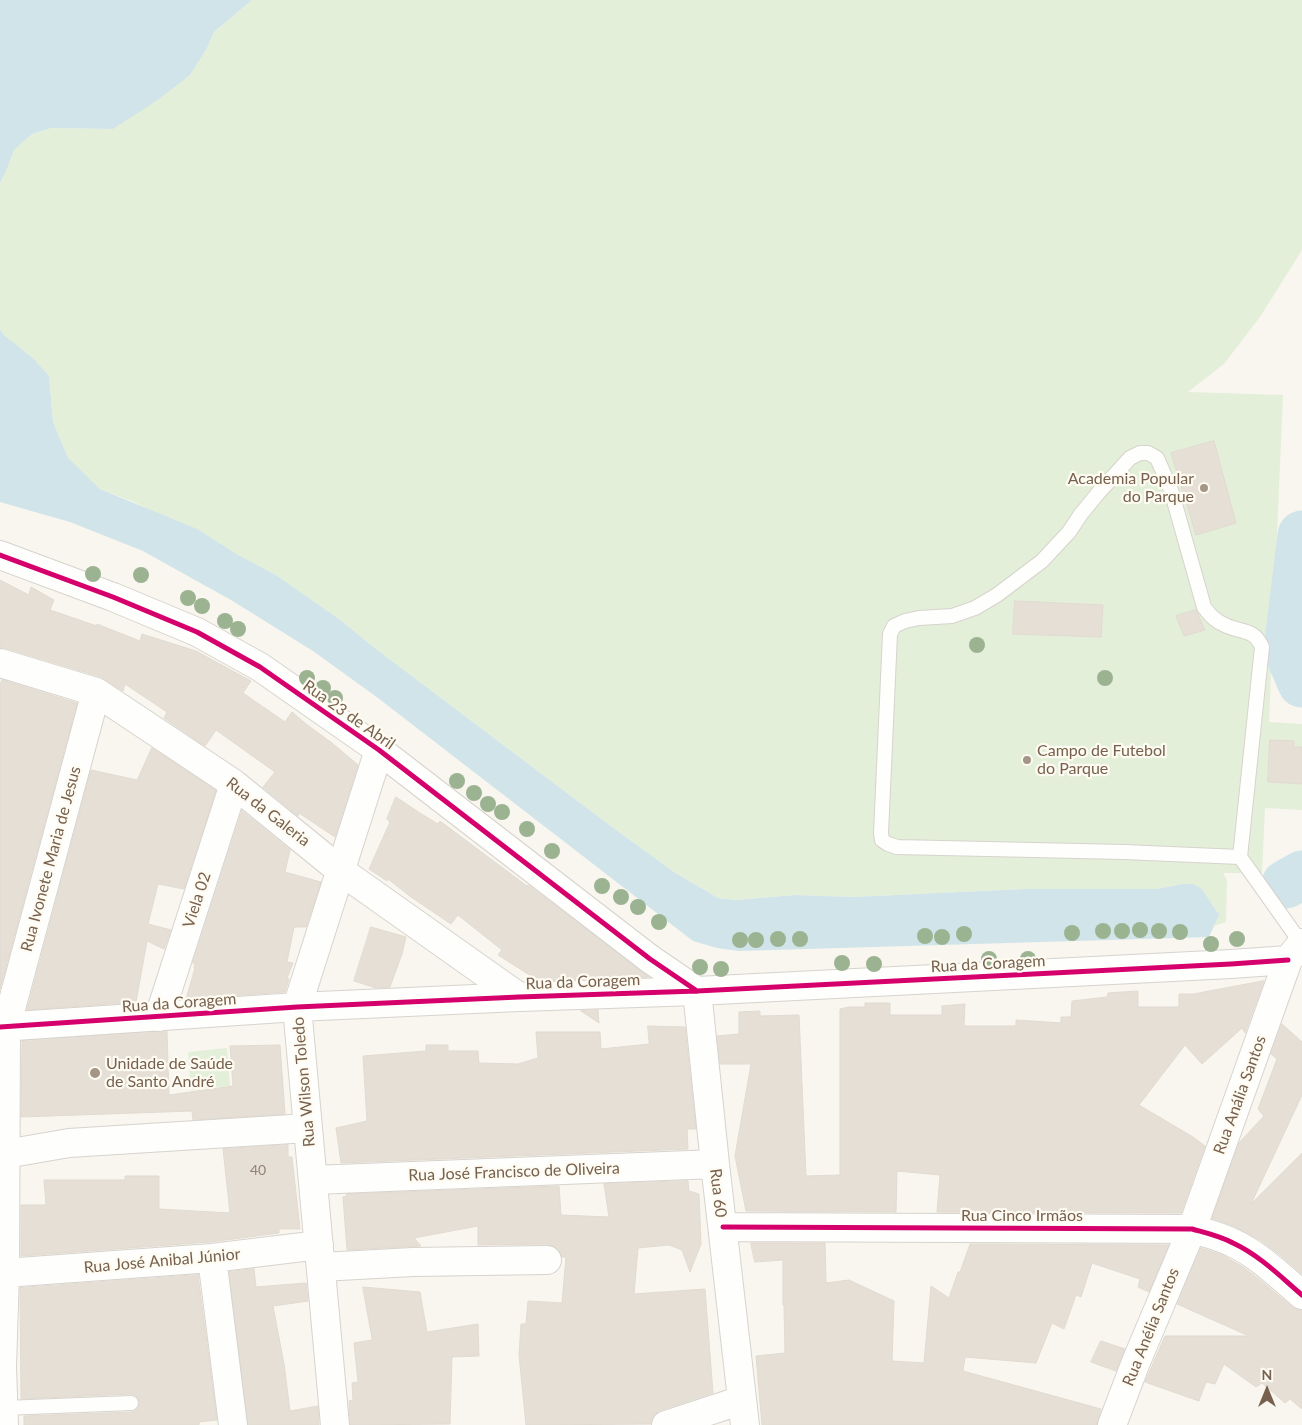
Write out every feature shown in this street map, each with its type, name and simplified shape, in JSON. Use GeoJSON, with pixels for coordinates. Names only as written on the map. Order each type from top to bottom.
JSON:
{"type":"FeatureCollection","features":[{"type":"Feature","properties":{"kind":"street","name":"Rua 23 de Abril"},"geometry":{"type":"LineString","coordinates":[[0,555],[113,597],[197,632],[260,667],[379,750],[650,959],[697,990]]}},
{"type":"Feature","properties":{"kind":"street","name":"Rua da Galeria"},"geometry":{"type":"LineString","coordinates":[[0,663],[96,692],[234,784],[341,871],[519,997]]}},
{"type":"Feature","properties":{"kind":"street","name":"Rua Ivonete Maria de Jesus"},"geometry":{"type":"LineString","coordinates":[[4,1417],[1,1367],[5,1273],[3,1027],[96,692]]}},
{"type":"Feature","properties":{"kind":"street","name":"Rua Wilson Toledo"},"geometry":{"type":"LineString","coordinates":[[335,1425],[297,1007],[379,750]]}},
{"type":"Feature","properties":{"kind":"street","name":"Viela 02"},"geometry":{"type":"LineString","coordinates":[[160,1017],[234,784]]}},
{"type":"Feature","properties":{"kind":"street","name":"Rua da Coragem"},"geometry":{"type":"LineString","coordinates":[[3,1027],[297,1007],[1231,964],[1297,949]]}},
{"type":"Feature","properties":{"kind":"street","name":"Rua Anália Santos"},"geometry":{"type":"LineString","coordinates":[[1192,1229],[1297,949]]}},
{"type":"Feature","properties":{"kind":"street","name":"Rua 60"},"geometry":{"type":"LineString","coordinates":[[697,990],[743,1412]]}},
{"type":"Feature","properties":{"kind":"street"},"geometry":{"type":"LineString","coordinates":[[3,1155],[69,1143],[308,1128]]}},
{"type":"Feature","properties":{"kind":"street","name":"Rua José Francisco de Oliveira"},"geometry":{"type":"LineString","coordinates":[[313,1180],[715,1164]]}},
{"type":"Feature","properties":{"kind":"street","name":"Rua Cinco Irmãos"},"geometry":{"type":"LineString","coordinates":[[723,1227],[1192,1229],[1234,1243],[1260,1259],[1302,1295]]}},
{"type":"Feature","properties":{"kind":"street","name":"Rua Anélia Santos"},"geometry":{"type":"LineString","coordinates":[[1112,1425],[1136,1362],[1192,1229]]}},
{"type":"Feature","properties":{"kind":"street","name":"Rua José Anibal Júnior"},"geometry":{"type":"LineString","coordinates":[[5,1273],[212,1258],[320,1256],[413,1262],[547,1260]]}},
{"type":"Feature","properties":{"kind":"street"},"geometry":{"type":"LineString","coordinates":[[212,1258],[233,1425]]}},
{"type":"Feature","properties":{"kind":"street"},"geometry":{"type":"LineString","coordinates":[[666,1425],[743,1412]]}},
{"type":"Feature","properties":{"kind":"lane"},"geometry":{"type":"LineString","coordinates":[[1240,857],[1124,852],[897,847],[882,840],[890,634],[894,626],[912,619],[952,616],[975,608],[997,595],[1042,561],[1069,532],[1080,514],[1098,492],[1130,458],[1140,453],[1148,453],[1157,458],[1171,490],[1204,607],[1212,618],[1226,626],[1252,634],[1259,639],[1262,647],[1240,857],[1297,949]]}},
{"type":"Feature","properties":{"kind":"lane"},"geometry":{"type":"LineString","coordinates":[[4,1417],[130,1403]]}},
{"type":"Feature","properties":{"kind":"green space"},"geometry":{"type":"Polygon","coordinates":[[[252,0],[1302,0],[1302,250],[1260,317],[1224,364],[1188,392],[1283,395],[1269,722],[1302,724],[1302,810],[1265,808],[1262,873],[1223,873],[1227,880],[1226,922],[1214,926],[1220,913],[1217,912],[1202,889],[1182,884],[1157,889],[1024,889],[853,897],[795,895],[735,900],[718,898],[674,872],[608,824],[339,619],[276,575],[134,502],[100,489],[68,459],[53,422],[49,376],[34,359],[4,335],[0,329],[0,183],[14,150],[32,134],[51,128],[113,129],[190,75],[206,50],[214,32],[252,0]]]}},
{"type":"Feature","properties":{"kind":"green space"},"geometry":{"type":"Polygon","coordinates":[[[227,1048],[230,1086],[191,1090],[188,1052],[227,1048]]]}},
{"type":"Feature","properties":{"kind":"shaded area"},"geometry":{"type":"Polygon","coordinates":[[[0,0],[252,0],[214,32],[206,50],[190,75],[159,99],[113,129],[51,128],[32,134],[14,150],[0,183],[0,0]]]}},
{"type":"Feature","properties":{"kind":"shaded area"},"geometry":{"type":"Polygon","coordinates":[[[0,329],[4,335],[34,359],[49,376],[53,422],[68,458],[100,489],[197,529],[238,555],[276,575],[339,619],[608,824],[674,872],[718,898],[735,900],[795,895],[853,897],[1024,889],[1157,889],[1182,884],[1193,884],[1202,889],[1217,912],[1220,913],[1209,937],[739,951],[717,948],[693,941],[378,698],[313,651],[231,600],[143,551],[70,522],[0,502],[0,329]]]}},
{"type":"Feature","properties":{"kind":"building","name":"Academia Popular do Parque"},"geometry":{"type":"Polygon","coordinates":[[[1214,441],[1236,523],[1196,535],[1171,453],[1214,441]]]}},
{"type":"Feature","properties":{"kind":"building"},"geometry":{"type":"Polygon","coordinates":[[[0,580],[29,595],[31,587],[54,600],[50,610],[97,626],[97,624],[140,641],[142,634],[196,651],[251,681],[243,693],[285,722],[292,712],[358,765],[335,837],[299,813],[298,816],[263,787],[275,772],[216,730],[205,746],[164,718],[167,712],[125,684],[123,691],[101,677],[0,648],[0,580]]]}},
{"type":"Feature","properties":{"kind":"building"},"geometry":{"type":"Polygon","coordinates":[[[1015,601],[1103,605],[1101,637],[1013,634],[1015,601]]]}},
{"type":"Feature","properties":{"kind":"building"},"geometry":{"type":"Polygon","coordinates":[[[1196,610],[1205,630],[1184,636],[1176,616],[1196,610]]]}},
{"type":"Feature","properties":{"kind":"building"},"geometry":{"type":"Polygon","coordinates":[[[2,680],[77,703],[0,989],[0,686],[2,680]]]}},
{"type":"Feature","properties":{"kind":"building"},"geometry":{"type":"Polygon","coordinates":[[[1270,740],[1294,741],[1294,747],[1302,747],[1302,784],[1268,782],[1270,740]]]}},
{"type":"Feature","properties":{"kind":"building"},"geometry":{"type":"Polygon","coordinates":[[[152,748],[216,790],[184,889],[158,884],[148,924],[171,930],[164,949],[147,941],[136,1002],[27,1010],[91,770],[137,780],[152,748]]]}},
{"type":"Feature","properties":{"kind":"building"},"geometry":{"type":"Polygon","coordinates":[[[396,797],[438,824],[440,821],[649,977],[539,981],[498,955],[502,950],[458,915],[451,924],[388,879],[387,881],[369,869],[390,822],[387,819],[396,797]]]}},
{"type":"Feature","properties":{"kind":"building"},"geometry":{"type":"Polygon","coordinates":[[[242,811],[290,850],[285,872],[321,882],[306,927],[294,927],[287,962],[293,963],[287,978],[289,979],[285,992],[186,999],[195,968],[193,963],[242,811]]]}},
{"type":"Feature","properties":{"kind":"building"},"geometry":{"type":"Polygon","coordinates":[[[371,927],[406,937],[390,987],[376,988],[354,981],[371,927]]]}},
{"type":"Feature","properties":{"kind":"building"},"geometry":{"type":"Polygon","coordinates":[[[1264,981],[1245,1033],[1242,1028],[1202,1064],[1185,1045],[1139,1105],[1205,1146],[1181,1213],[937,1212],[940,1175],[897,1171],[896,1212],[746,1211],[735,1156],[751,1064],[720,1064],[717,1036],[739,1034],[739,1012],[760,1011],[760,1016],[799,1015],[806,1176],[840,1175],[840,1009],[865,1007],[865,1003],[890,1003],[890,1015],[942,1015],[942,1006],[965,1004],[964,1026],[1016,1026],[1016,1020],[1061,1023],[1061,1017],[1071,1017],[1072,1001],[1107,997],[1108,993],[1138,991],[1138,1007],[1179,1007],[1179,994],[1193,994],[1264,981]]]}},
{"type":"Feature","properties":{"kind":"building"},"geometry":{"type":"Polygon","coordinates":[[[598,1010],[599,1023],[581,1011],[598,1010]]]}},
{"type":"Feature","properties":{"kind":"building"},"geometry":{"type":"Polygon","coordinates":[[[1282,1024],[1302,1042],[1302,1095],[1251,1204],[1302,1153],[1302,1274],[1260,1240],[1234,1226],[1212,1218],[1239,1143],[1264,1116],[1258,1109],[1277,1059],[1271,1054],[1282,1024]]]}},
{"type":"Feature","properties":{"kind":"building"},"geometry":{"type":"Polygon","coordinates":[[[648,1026],[685,1027],[696,1129],[687,1129],[688,1149],[341,1163],[336,1128],[367,1121],[363,1056],[426,1051],[426,1045],[448,1045],[448,1051],[478,1051],[479,1063],[518,1064],[538,1058],[536,1032],[600,1032],[601,1049],[649,1044],[648,1026]]]}},
{"type":"Feature","properties":{"kind":"building","name":"Unidade de Saúde de Santo André"},"geometry":{"type":"Polygon","coordinates":[[[167,1031],[169,1095],[233,1086],[230,1046],[280,1045],[285,1114],[193,1120],[192,1111],[21,1117],[22,1041],[167,1031]]]}},
{"type":"Feature","properties":{"kind":"building"},"geometry":{"type":"Polygon","coordinates":[[[288,1145],[288,1157],[292,1157],[300,1229],[279,1229],[279,1233],[210,1242],[21,1256],[21,1205],[46,1205],[44,1180],[125,1180],[125,1176],[159,1176],[159,1209],[230,1213],[223,1149],[288,1145]]]}},
{"type":"Feature","properties":{"kind":"building"},"geometry":{"type":"Polygon","coordinates":[[[688,1181],[689,1191],[699,1194],[701,1244],[690,1272],[682,1250],[669,1245],[638,1248],[634,1294],[705,1289],[713,1393],[661,1410],[654,1415],[651,1424],[526,1425],[519,1355],[521,1324],[526,1324],[528,1301],[562,1303],[566,1257],[562,1257],[555,1247],[547,1244],[478,1245],[478,1226],[414,1238],[421,1246],[347,1250],[343,1197],[347,1196],[346,1194],[559,1186],[561,1215],[609,1217],[604,1184],[688,1181]]]}},
{"type":"Feature","properties":{"kind":"building"},"geometry":{"type":"Polygon","coordinates":[[[751,1243],[825,1243],[826,1283],[849,1280],[894,1301],[892,1361],[924,1363],[931,1286],[949,1298],[970,1244],[1169,1245],[1149,1292],[1138,1287],[1140,1279],[1092,1263],[1081,1297],[1076,1295],[1064,1329],[1052,1323],[1036,1363],[965,1357],[963,1371],[1101,1409],[1097,1425],[762,1425],[756,1356],[785,1353],[783,1260],[755,1262],[751,1243]]]}},
{"type":"Feature","properties":{"kind":"building"},"geometry":{"type":"Polygon","coordinates":[[[1201,1248],[1222,1255],[1243,1267],[1292,1307],[1302,1310],[1302,1409],[1290,1399],[1285,1403],[1262,1383],[1256,1387],[1224,1364],[1215,1384],[1206,1382],[1199,1401],[1145,1382],[1165,1336],[1249,1336],[1177,1304],[1201,1248]]]}},
{"type":"Feature","properties":{"kind":"building"},"geometry":{"type":"Polygon","coordinates":[[[254,1269],[256,1287],[306,1283],[308,1301],[273,1306],[284,1364],[290,1411],[318,1406],[319,1425],[248,1425],[229,1272],[254,1269]]]}},
{"type":"Feature","properties":{"kind":"building"},"geometry":{"type":"Polygon","coordinates":[[[198,1275],[217,1420],[199,1422],[199,1425],[24,1425],[24,1416],[131,1412],[136,1410],[140,1403],[135,1395],[131,1394],[21,1399],[20,1288],[198,1275]]]}},
{"type":"Feature","properties":{"kind":"building"},"geometry":{"type":"Polygon","coordinates":[[[363,1287],[420,1292],[427,1332],[478,1324],[479,1356],[452,1357],[450,1424],[350,1425],[349,1401],[353,1400],[352,1383],[358,1382],[354,1343],[372,1340],[363,1287]]]}},
{"type":"Feature","properties":{"kind":"building"},"geometry":{"type":"Polygon","coordinates":[[[1101,1341],[1125,1349],[1116,1371],[1091,1362],[1101,1341]]]}},
{"type":"Feature","properties":{"kind":"waterway"},"geometry":{"type":"LineString","coordinates":[[1302,535],[1288,650],[1302,683]]}},
{"type":"Feature","properties":{"kind":"waterway"},"geometry":{"type":"LineString","coordinates":[[1286,884],[1302,875]]}},
{"type":"Feature","properties":{"kind":"cycle path"},"geometry":{"type":"LineString","coordinates":[[0,555],[113,597],[197,632],[260,667],[379,750],[650,959],[697,991]]}},
{"type":"Feature","properties":{"kind":"cycle path"},"geometry":{"type":"LineString","coordinates":[[0,1027],[297,1007],[697,991],[1288,960]]}},
{"type":"Feature","properties":{"kind":"cycle path"},"geometry":{"type":"LineString","coordinates":[[723,1227],[1192,1229],[1223,1238],[1243,1248],[1269,1266],[1302,1295]]}},
{"type":"Feature","properties":{"kind":"place","name":"Academia Popular do Parque"},"geometry":{"type":"Point","coordinates":[1204,488]}},
{"type":"Feature","properties":{"kind":"place","name":"Campo de Futebol do Parque"},"geometry":{"type":"Point","coordinates":[1027,760]}},
{"type":"Feature","properties":{"kind":"place","name":"Unidade de Saúde de Santo André"},"geometry":{"type":"Point","coordinates":[95,1073]}}]}
